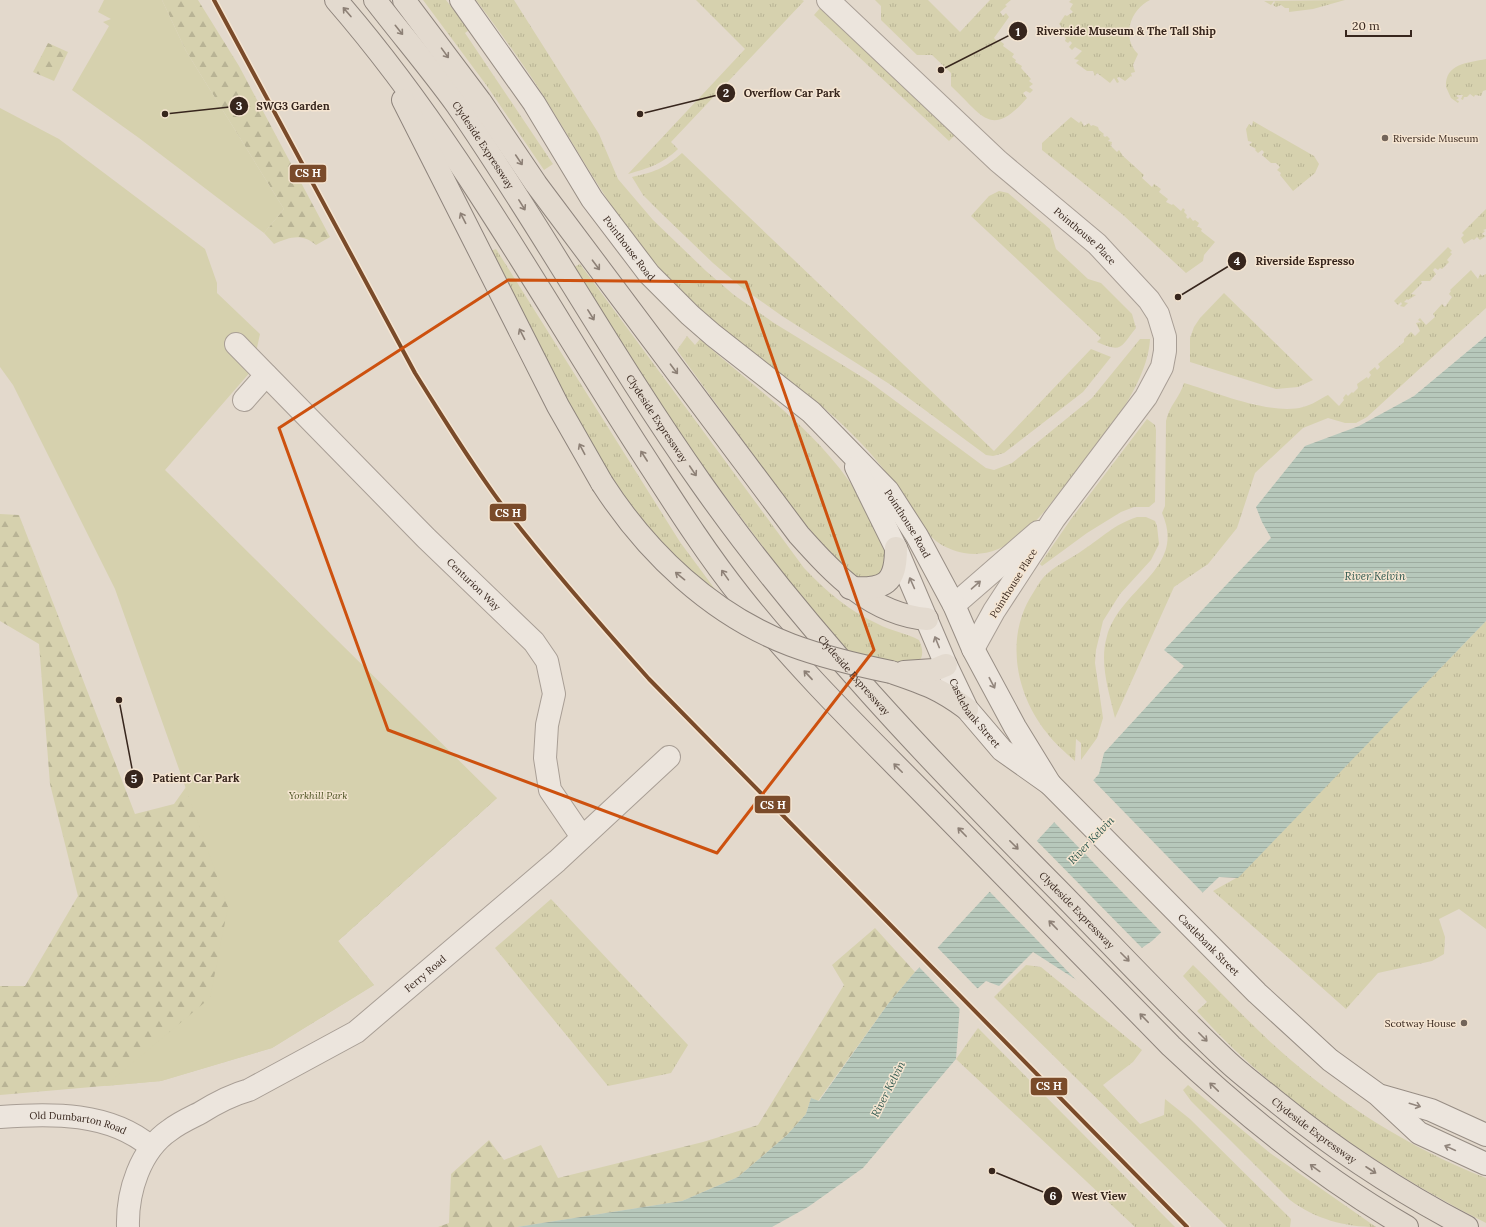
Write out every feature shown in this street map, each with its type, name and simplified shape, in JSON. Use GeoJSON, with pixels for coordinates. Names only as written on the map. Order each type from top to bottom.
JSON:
{"type":"FeatureCollection","features":[{"type":"Feature","properties":{"kind":"main road"},"geometry":{"type":"LineString","coordinates":[[336,0],[375,45],[446,142],[506,234],[594,378],[677,507],[740,597],[805,672],[1171,1046],[1222,1094],[1263,1129],[1319,1171],[1407,1227]]}},
{"type":"Feature","properties":{"kind":"main road","name":"Clydeside Expressway"},"geometry":{"type":"LineString","coordinates":[[375,0],[455,104],[514,192],[637,388],[702,485],[766,570],[822,638],[947,778],[1230,1064],[1290,1113],[1341,1151],[1407,1194],[1468,1227]]}},
{"type":"Feature","properties":{"kind":"main road"},"geometry":{"type":"LineString","coordinates":[[404,0],[480,101],[536,184],[800,535],[832,572],[850,588],[862,596],[896,613],[912,618],[928,619]]}},
{"type":"Feature","properties":{"kind":"main road"},"geometry":{"type":"LineString","coordinates":[[375,45],[558,406],[602,483],[635,530],[675,572],[735,616],[789,644],[860,666],[927,678],[967,709]]}},
{"type":"Feature","properties":{"kind":"main road"},"geometry":{"type":"LineString","coordinates":[[850,588],[868,589],[879,586],[888,580],[895,572],[896,548]]}},
{"type":"Feature","properties":{"kind":"main road"},"geometry":{"type":"LineString","coordinates":[[927,678],[934,670],[946,665]]}},
{"type":"Feature","properties":{"kind":"street","name":"Pointhouse Road"},"geometry":{"type":"LineString","coordinates":[[461,0],[534,104],[592,199],[649,274],[690,315],[713,335],[811,412],[831,431],[848,452],[888,491],[917,536],[954,605]]}},
{"type":"Feature","properties":{"kind":"street","name":"Pointhouse Place"},"geometry":{"type":"LineString","coordinates":[[828,0],[998,161],[1097,244],[1149,300],[1158,314],[1165,337],[1165,351],[1162,367],[1146,397],[1054,519],[994,611],[973,649]]}},
{"type":"Feature","properties":{"kind":"street","name":"Centurion Way"},"geometry":{"type":"LineString","coordinates":[[236,344],[426,538],[534,642],[547,661],[554,694],[547,725],[545,758],[550,790],[582,837]]}},
{"type":"Feature","properties":{"kind":"street"},"geometry":{"type":"LineString","coordinates":[[244,400],[266,375]]}},
{"type":"Feature","properties":{"kind":"street","name":"Pointhouse Road"},"geometry":{"type":"LineString","coordinates":[[848,452],[896,548],[928,619]]}},
{"type":"Feature","properties":{"kind":"street","name":"Pointhouse Place"},"geometry":{"type":"LineString","coordinates":[[928,619],[954,605],[1054,519]]}},
{"type":"Feature","properties":{"kind":"street","name":"Castlebank Street"},"geometry":{"type":"LineString","coordinates":[[954,605],[973,649],[1015,727],[1050,784]]}},
{"type":"Feature","properties":{"kind":"street","name":"Castlebank Street"},"geometry":{"type":"LineString","coordinates":[[928,619],[946,665],[967,709],[1002,750],[1050,784],[1195,932],[1296,1031],[1330,1060],[1377,1094],[1419,1133],[1486,1164]]}},
{"type":"Feature","properties":{"kind":"street"},"geometry":{"type":"LineString","coordinates":[[946,665],[973,649]]}},
{"type":"Feature","properties":{"kind":"street","name":"Ferry Road"},"geometry":{"type":"LineString","coordinates":[[151,1147],[170,1130],[230,1095],[249,1090],[356,1032],[455,949],[582,837],[669,757]]}},
{"type":"Feature","properties":{"kind":"street","name":"Castlebank Street"},"geometry":{"type":"LineString","coordinates":[[1377,1094],[1431,1110],[1486,1135]]}},
{"type":"Feature","properties":{"kind":"street","name":"Old Dumbarton Road"},"geometry":{"type":"LineString","coordinates":[[0,1117],[46,1114],[76,1117],[109,1123],[138,1136],[151,1147]]}},
{"type":"Feature","properties":{"kind":"street"},"geometry":{"type":"LineString","coordinates":[[128,1227],[130,1196],[138,1172],[151,1147]]}},
{"type":"Feature","properties":{"kind":"highlighted area"},"geometry":{"type":"Polygon","coordinates":[[[508,280],[746,282],[874,650],[717,853],[388,730],[279,428],[508,280]]]}},
{"type":"Feature","properties":{"kind":"green space"},"geometry":{"type":"Polygon","coordinates":[[[104,0],[162,0],[186,51],[284,209],[264,233],[139,138],[72,90],[109,26],[103,22],[111,19],[98,12],[104,0]]]}},
{"type":"Feature","properties":{"kind":"green space"},"geometry":{"type":"Polygon","coordinates":[[[162,0],[198,0],[239,66],[330,237],[316,245],[306,239],[296,237],[274,244],[264,233],[284,209],[186,51],[162,0]]]}},
{"type":"Feature","properties":{"kind":"green space"},"geometry":{"type":"Polygon","coordinates":[[[423,0],[446,0],[469,30],[465,33],[553,164],[544,170],[487,86],[423,0]]]}},
{"type":"Feature","properties":{"kind":"green space"},"geometry":{"type":"Polygon","coordinates":[[[476,0],[514,0],[599,134],[618,179],[653,220],[706,271],[734,295],[774,323],[867,380],[986,468],[994,470],[1012,463],[1092,398],[1140,339],[1150,339],[1147,358],[1140,377],[1118,417],[1104,437],[1045,511],[1022,534],[1009,544],[980,554],[960,552],[939,543],[925,529],[878,462],[842,424],[800,389],[719,328],[689,300],[660,269],[627,228],[543,95],[476,0]]]}},
{"type":"Feature","properties":{"kind":"green space"},"geometry":{"type":"Polygon","coordinates":[[[696,0],[804,1],[671,142],[678,149],[655,165],[628,174],[745,49],[696,0]]]}},
{"type":"Feature","properties":{"kind":"green space"},"geometry":{"type":"Polygon","coordinates":[[[875,0],[928,0],[960,32],[990,0],[1011,0],[1000,12],[1003,16],[1006,13],[1009,17],[994,38],[1004,44],[1003,46],[1014,54],[1012,57],[1016,60],[1015,62],[1022,66],[1021,68],[1031,79],[1029,81],[1033,84],[1029,87],[1033,90],[1030,93],[1026,91],[1023,93],[1027,98],[1004,118],[996,120],[988,119],[971,106],[951,86],[951,73],[932,55],[917,55],[881,20],[881,6],[875,0]]]}},
{"type":"Feature","properties":{"kind":"green space"},"geometry":{"type":"Polygon","coordinates":[[[1071,0],[1150,0],[1137,10],[1130,24],[1130,40],[1138,54],[1133,65],[1135,72],[1131,73],[1132,77],[1131,76],[1125,81],[1119,77],[1117,78],[1119,82],[1117,83],[1114,78],[1110,83],[1097,73],[1095,76],[1093,71],[1087,71],[1076,63],[1079,60],[1074,59],[1082,51],[1075,47],[1072,50],[1069,47],[1072,43],[1070,41],[1068,43],[1065,41],[1066,38],[1061,34],[1063,32],[1060,31],[1061,26],[1059,24],[1065,15],[1067,16],[1073,12],[1070,9],[1073,4],[1069,2],[1071,0]]]}},
{"type":"Feature","properties":{"kind":"green space"},"geometry":{"type":"Polygon","coordinates":[[[1345,0],[1313,9],[1289,12],[1289,8],[1285,8],[1281,5],[1276,7],[1273,5],[1275,2],[1274,1],[1271,5],[1264,1],[1345,0]]]}},
{"type":"Feature","properties":{"kind":"green space"},"geometry":{"type":"Polygon","coordinates":[[[820,8],[955,135],[949,141],[814,15],[820,8]]]}},
{"type":"Feature","properties":{"kind":"green space"},"geometry":{"type":"Polygon","coordinates":[[[48,43],[68,52],[54,81],[33,72],[48,43]]]}},
{"type":"Feature","properties":{"kind":"green space"},"geometry":{"type":"Polygon","coordinates":[[[1486,59],[1486,90],[1483,91],[1481,96],[1475,95],[1474,97],[1470,94],[1467,97],[1464,97],[1463,100],[1461,99],[1463,95],[1457,95],[1456,96],[1459,98],[1456,100],[1459,101],[1458,103],[1451,98],[1446,87],[1449,73],[1453,69],[1465,63],[1486,59]]]}},
{"type":"Feature","properties":{"kind":"green space","name":"Yorkhill Park"},"geometry":{"type":"Polygon","coordinates":[[[0,108],[59,139],[205,249],[217,283],[217,293],[260,334],[252,370],[165,470],[497,798],[338,941],[374,985],[272,1048],[161,1081],[105,1086],[210,998],[228,907],[115,589],[13,385],[0,367],[0,108]]]}},
{"type":"Feature","properties":{"kind":"green space"},"geometry":{"type":"Polygon","coordinates":[[[1071,117],[1079,123],[1081,121],[1084,126],[1089,123],[1091,126],[1093,125],[1098,127],[1105,137],[1107,136],[1110,139],[1108,141],[1112,142],[1111,146],[1117,152],[1119,150],[1123,156],[1144,175],[1142,178],[1152,187],[1154,184],[1161,189],[1159,192],[1168,199],[1166,202],[1172,205],[1173,204],[1181,211],[1183,208],[1188,219],[1190,217],[1193,221],[1195,220],[1199,223],[1197,227],[1202,229],[1201,231],[1215,242],[1204,255],[1203,261],[1186,273],[1122,214],[1042,150],[1042,143],[1071,117]]]}},
{"type":"Feature","properties":{"kind":"green space"},"geometry":{"type":"Polygon","coordinates":[[[1253,121],[1314,156],[1319,164],[1315,173],[1293,191],[1280,175],[1281,173],[1277,170],[1280,167],[1276,163],[1271,163],[1262,155],[1264,152],[1262,150],[1258,153],[1255,150],[1256,149],[1249,145],[1252,142],[1248,141],[1246,129],[1249,124],[1252,126],[1253,121]]]}},
{"type":"Feature","properties":{"kind":"green space"},"geometry":{"type":"Polygon","coordinates":[[[682,153],[994,451],[1091,349],[1111,357],[1083,392],[1004,453],[993,456],[986,455],[891,385],[782,316],[741,287],[713,263],[661,213],[643,195],[632,177],[658,169],[670,163],[682,153]]]}},
{"type":"Feature","properties":{"kind":"green space"},"geometry":{"type":"Polygon","coordinates":[[[999,191],[1008,193],[1050,229],[1056,249],[1088,279],[1101,283],[1132,314],[1136,328],[1120,347],[1111,347],[1097,342],[1101,338],[971,216],[989,196],[999,191]]]}},
{"type":"Feature","properties":{"kind":"green space"},"geometry":{"type":"Polygon","coordinates":[[[1486,209],[1486,229],[1483,230],[1485,231],[1482,234],[1486,236],[1480,240],[1477,237],[1474,240],[1472,239],[1464,244],[1461,238],[1464,235],[1462,233],[1486,209]]]}},
{"type":"Feature","properties":{"kind":"green space"},"geometry":{"type":"Polygon","coordinates":[[[1448,247],[1452,251],[1450,252],[1452,254],[1447,260],[1449,262],[1442,269],[1440,268],[1438,270],[1435,268],[1433,270],[1436,274],[1430,281],[1421,281],[1422,283],[1411,294],[1416,295],[1404,302],[1408,303],[1404,307],[1400,306],[1402,304],[1401,302],[1398,305],[1394,301],[1448,247]]]}},
{"type":"Feature","properties":{"kind":"green space"},"geometry":{"type":"Polygon","coordinates":[[[496,249],[680,542],[720,596],[690,575],[612,486],[487,252],[496,249]]]}},
{"type":"Feature","properties":{"kind":"green space"},"geometry":{"type":"Polygon","coordinates":[[[580,264],[804,568],[829,592],[857,613],[883,626],[919,640],[922,649],[922,656],[918,662],[910,667],[850,655],[797,592],[698,460],[572,268],[580,264]]]}},
{"type":"Feature","properties":{"kind":"green space"},"geometry":{"type":"Polygon","coordinates":[[[1471,270],[1478,279],[1480,274],[1482,276],[1486,274],[1486,308],[1367,417],[1356,423],[1345,423],[1328,418],[1303,428],[1255,473],[1237,528],[1208,564],[1174,587],[1115,718],[1104,667],[1107,636],[1114,619],[1159,564],[1166,549],[1167,532],[1162,513],[1165,506],[1166,421],[1167,416],[1184,383],[1260,406],[1290,409],[1303,407],[1328,395],[1339,406],[1344,400],[1343,398],[1346,394],[1348,396],[1352,392],[1353,393],[1358,388],[1357,384],[1367,377],[1368,379],[1371,375],[1369,372],[1375,367],[1377,370],[1380,367],[1378,364],[1404,342],[1404,339],[1411,332],[1415,336],[1420,331],[1416,323],[1421,322],[1418,320],[1420,318],[1426,325],[1435,317],[1433,314],[1442,304],[1445,307],[1452,297],[1449,294],[1451,291],[1450,290],[1471,270]]]}},
{"type":"Feature","properties":{"kind":"green space"},"geometry":{"type":"Polygon","coordinates":[[[1224,293],[1313,380],[1298,387],[1276,389],[1190,362],[1190,338],[1194,327],[1200,318],[1224,293]]]}},
{"type":"Feature","properties":{"kind":"green space"},"geometry":{"type":"Polygon","coordinates":[[[687,336],[695,345],[700,339],[791,417],[833,460],[851,484],[884,542],[887,563],[876,580],[855,580],[811,534],[677,350],[687,336]]]}},
{"type":"Feature","properties":{"kind":"green space"},"geometry":{"type":"Polygon","coordinates":[[[1147,419],[1155,425],[1156,430],[1155,502],[1149,507],[1134,507],[1121,512],[1087,533],[1042,566],[1040,564],[1071,519],[1147,419]]]}},
{"type":"Feature","properties":{"kind":"green space"},"geometry":{"type":"Polygon","coordinates":[[[0,514],[19,515],[135,814],[174,804],[213,749],[497,798],[338,941],[374,985],[272,1048],[161,1081],[0,1095],[0,986],[25,986],[78,896],[50,784],[39,644],[0,621],[0,514]]]}},
{"type":"Feature","properties":{"kind":"green space"},"geometry":{"type":"Polygon","coordinates":[[[1137,517],[1146,517],[1155,521],[1159,544],[1151,560],[1120,594],[1103,621],[1096,650],[1095,663],[1103,718],[1097,738],[1081,760],[1081,743],[1076,739],[1075,761],[1050,737],[1028,702],[1018,668],[1016,650],[1022,615],[1038,584],[1045,575],[1121,524],[1137,517]]]}},
{"type":"Feature","properties":{"kind":"green space"},"geometry":{"type":"Polygon","coordinates":[[[1486,621],[1486,929],[1459,909],[1439,919],[1445,937],[1444,954],[1432,961],[1378,973],[1346,1009],[1213,891],[1238,877],[1486,621]]]}},
{"type":"Feature","properties":{"kind":"green space"},"geometry":{"type":"Polygon","coordinates":[[[551,899],[688,1045],[671,1073],[608,1086],[495,948],[551,899]]]}},
{"type":"Feature","properties":{"kind":"green space"},"geometry":{"type":"Polygon","coordinates":[[[875,928],[915,972],[888,1004],[818,1101],[811,1098],[806,1114],[787,1135],[738,1177],[682,1201],[517,1227],[438,1227],[449,1223],[451,1174],[489,1140],[504,1160],[541,1145],[558,1178],[703,1142],[758,1125],[844,985],[832,965],[875,928]]]}},
{"type":"Feature","properties":{"kind":"green space"},"geometry":{"type":"Polygon","coordinates":[[[1026,965],[1041,967],[1142,1050],[1133,1062],[1103,1085],[1140,1124],[1164,1115],[1165,1099],[1190,1119],[1291,1219],[1290,1227],[1227,1227],[994,997],[1026,965]]]}},
{"type":"Feature","properties":{"kind":"green space"},"geometry":{"type":"Polygon","coordinates":[[[1193,965],[1276,1047],[1299,1067],[1349,1105],[1375,1122],[1429,1153],[1486,1178],[1486,1223],[1408,1180],[1370,1156],[1332,1130],[1260,1073],[1227,1043],[1197,1011],[1207,1002],[1183,976],[1193,965]]]}},
{"type":"Feature","properties":{"kind":"green space"},"geometry":{"type":"Polygon","coordinates":[[[978,1028],[1175,1227],[1135,1227],[956,1059],[978,1028]]]}},
{"type":"Feature","properties":{"kind":"green space"},"geometry":{"type":"Polygon","coordinates":[[[1188,1085],[1270,1153],[1376,1227],[1364,1227],[1331,1221],[1300,1207],[1290,1200],[1191,1101],[1183,1090],[1188,1085]]]}},
{"type":"Feature","properties":{"kind":"water","name":"River Kelvin"},"geometry":{"type":"Polygon","coordinates":[[[1486,336],[1486,621],[1238,878],[1219,877],[1152,941],[1086,986],[1033,952],[999,986],[986,981],[960,1004],[956,1059],[863,1168],[808,1207],[772,1227],[517,1227],[682,1201],[738,1177],[787,1135],[806,1114],[811,1098],[819,1101],[888,1004],[915,972],[1099,774],[1104,753],[1184,666],[1164,650],[1271,538],[1256,507],[1305,446],[1359,426],[1414,396],[1486,336]]]}},
{"type":"Feature","properties":{"kind":"pier"},"geometry":{"type":"Polygon","coordinates":[[[1092,779],[1204,894],[1163,934],[1053,821],[1092,779]]]}},
{"type":"Feature","properties":{"kind":"pier"},"geometry":{"type":"Polygon","coordinates":[[[1035,839],[1144,950],[1087,988],[1083,987],[988,890],[1035,839]]]}},
{"type":"Feature","properties":{"kind":"pier"},"geometry":{"type":"Polygon","coordinates":[[[936,946],[979,990],[962,1005],[961,1010],[918,966],[936,946]]]}},
{"type":"Feature","properties":{"kind":"transit line"},"geometry":{"type":"LineString","coordinates":[[214,0],[415,373],[479,473],[519,527],[649,679],[1187,1227]]}},
{"type":"Feature","properties":{"kind":"place","name":"Riverside Museum & The Tall Ship"},"geometry":{"type":"Point","coordinates":[941,70]}},
{"type":"Feature","properties":{"kind":"place","name":"SWG3 Garden"},"geometry":{"type":"Point","coordinates":[165,114]}},
{"type":"Feature","properties":{"kind":"place","name":"Overflow Car Park"},"geometry":{"type":"Point","coordinates":[640,114]}},
{"type":"Feature","properties":{"kind":"place","name":"Riverside Museum"},"geometry":{"type":"Point","coordinates":[1385,138]}},
{"type":"Feature","properties":{"kind":"place","name":"Riverside Espresso"},"geometry":{"type":"Point","coordinates":[1178,297]}},
{"type":"Feature","properties":{"kind":"place","name":"Patient Car Park"},"geometry":{"type":"Point","coordinates":[119,700]}},
{"type":"Feature","properties":{"kind":"place","name":"Scotway House"},"geometry":{"type":"Point","coordinates":[1464,1023]}},
{"type":"Feature","properties":{"kind":"place","name":"West View"},"geometry":{"type":"Point","coordinates":[992,1171]}}]}
